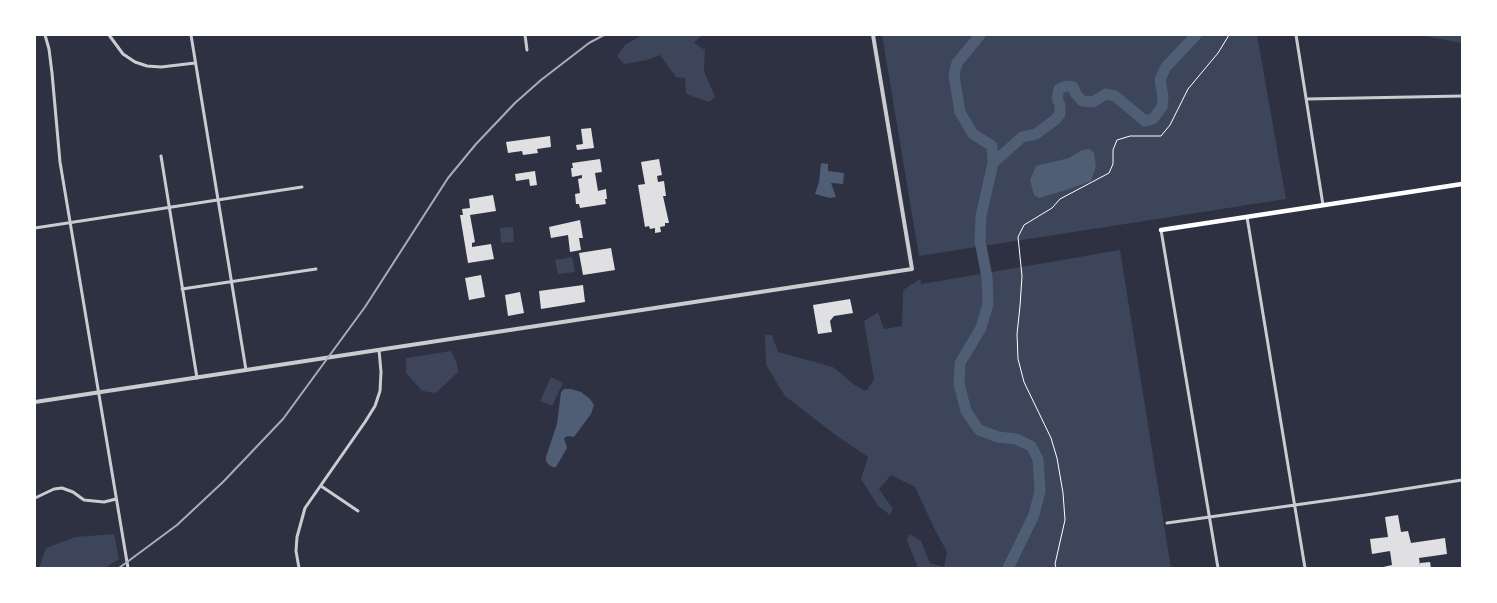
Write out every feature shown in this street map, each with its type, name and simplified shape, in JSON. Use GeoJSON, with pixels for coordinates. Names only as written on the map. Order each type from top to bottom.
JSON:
{"type":"FeatureCollection","features":[{"type":"Feature","properties":{"kind":"main road"},"geometry":{"type":"LineString","coordinates":[[1161,230],[1462,184]]}},
{"type":"Feature","properties":{"kind":"street"},"geometry":{"type":"LineString","coordinates":[[45,35],[52,73],[60,162],[128,568]]}},
{"type":"Feature","properties":{"kind":"street"},"geometry":{"type":"LineString","coordinates":[[109,35],[123,54],[135,62],[147,66],[162,67],[195,62]]}},
{"type":"Feature","properties":{"kind":"street"},"geometry":{"type":"LineString","coordinates":[[191,35],[246,370]]}},
{"type":"Feature","properties":{"kind":"street"},"geometry":{"type":"LineString","coordinates":[[525,35],[527,50]]}},
{"type":"Feature","properties":{"kind":"street"},"geometry":{"type":"LineString","coordinates":[[35,402],[912,269],[873,35]]}},
{"type":"Feature","properties":{"kind":"street"},"geometry":{"type":"LineString","coordinates":[[1296,35],[1324,205]]}},
{"type":"Feature","properties":{"kind":"street"},"geometry":{"type":"LineString","coordinates":[[1307,99],[1462,96]]}},
{"type":"Feature","properties":{"kind":"street"},"geometry":{"type":"LineString","coordinates":[[161,156],[197,378]]}},
{"type":"Feature","properties":{"kind":"street"},"geometry":{"type":"LineString","coordinates":[[35,228],[302,187]]}},
{"type":"Feature","properties":{"kind":"street"},"geometry":{"type":"LineString","coordinates":[[1247,217],[1305,568]]}},
{"type":"Feature","properties":{"kind":"street"},"geometry":{"type":"LineString","coordinates":[[1161,230],[1218,568]]}},
{"type":"Feature","properties":{"kind":"street"},"geometry":{"type":"LineString","coordinates":[[182,289],[316,270]]}},
{"type":"Feature","properties":{"kind":"street"},"geometry":{"type":"LineString","coordinates":[[299,568],[296,544],[305,508],[366,422],[375,406],[380,391],[382,372],[379,350]]}},
{"type":"Feature","properties":{"kind":"street"},"geometry":{"type":"LineString","coordinates":[[1167,523],[1462,480]]}},
{"type":"Feature","properties":{"kind":"street"},"geometry":{"type":"LineString","coordinates":[[320,486],[358,511]]}},
{"type":"Feature","properties":{"kind":"street"},"geometry":{"type":"LineString","coordinates":[[35,498],[54,489],[62,488],[73,492],[84,500],[104,502],[116,499]]}},
{"type":"Feature","properties":{"kind":"path"},"geometry":{"type":"LineString","coordinates":[[1056,568],[1056,556],[1064,520],[1063,492],[1057,458],[1051,438],[1024,382],[1018,358],[1017,334],[1022,276],[1018,237],[1024,225],[1052,208],[1060,199],[1109,173],[1113,164],[1113,150],[1117,140],[1130,136],[1161,136],[1170,125],[1188,89],[1218,53],[1229,35]]}},
{"type":"Feature","properties":{"kind":"shaded area"},"geometry":{"type":"Polygon","coordinates":[[[642,35],[702,35],[694,43],[705,50],[704,71],[715,97],[709,102],[686,94],[685,78],[676,77],[660,55],[647,60],[624,64],[617,56],[625,45],[642,35]]]}},
{"type":"Feature","properties":{"kind":"shaded area"},"geometry":{"type":"Polygon","coordinates":[[[882,35],[1257,35],[1286,199],[919,256],[882,35]]]}},
{"type":"Feature","properties":{"kind":"shaded area"},"geometry":{"type":"Polygon","coordinates":[[[1419,35],[1462,35],[1462,43],[1419,35]]]}},
{"type":"Feature","properties":{"kind":"shaded area"},"geometry":{"type":"Polygon","coordinates":[[[1090,149],[1094,153],[1096,166],[1091,181],[1039,198],[1034,195],[1030,180],[1036,166],[1069,158],[1082,150],[1090,149]]]}},
{"type":"Feature","properties":{"kind":"shaded area"},"geometry":{"type":"Polygon","coordinates":[[[821,163],[828,164],[828,171],[844,173],[843,184],[831,183],[836,197],[830,198],[815,194],[819,182],[821,163]]]}},
{"type":"Feature","properties":{"kind":"shaded area"},"geometry":{"type":"Polygon","coordinates":[[[513,227],[514,242],[501,243],[500,228],[513,227]]]}},
{"type":"Feature","properties":{"kind":"shaded area"},"geometry":{"type":"Polygon","coordinates":[[[1120,250],[1171,568],[918,568],[907,540],[909,534],[921,541],[930,563],[944,567],[947,552],[915,487],[891,475],[879,489],[893,509],[890,515],[878,506],[861,479],[868,457],[785,396],[766,365],[765,335],[772,335],[778,352],[833,367],[853,384],[866,391],[874,379],[864,321],[878,312],[884,329],[902,326],[903,290],[920,279],[922,287],[922,284],[1120,250]]]}},
{"type":"Feature","properties":{"kind":"shaded area"},"geometry":{"type":"Polygon","coordinates":[[[572,257],[575,272],[558,274],[555,260],[572,257]]]}},
{"type":"Feature","properties":{"kind":"shaded area"},"geometry":{"type":"Polygon","coordinates":[[[451,351],[457,364],[458,372],[436,393],[422,391],[406,373],[406,358],[451,351]]]}},
{"type":"Feature","properties":{"kind":"shaded area"},"geometry":{"type":"Polygon","coordinates":[[[551,377],[563,383],[552,406],[540,401],[551,377]]]}},
{"type":"Feature","properties":{"kind":"shaded area"},"geometry":{"type":"Polygon","coordinates":[[[564,389],[581,392],[594,405],[591,414],[574,437],[568,436],[564,438],[567,448],[556,467],[553,467],[546,461],[546,457],[557,424],[561,392],[564,389]]]}},
{"type":"Feature","properties":{"kind":"shaded area"},"geometry":{"type":"Polygon","coordinates":[[[114,534],[119,559],[105,568],[39,568],[46,548],[75,537],[114,534]]]}},
{"type":"Feature","properties":{"kind":"building"},"geometry":{"type":"Polygon","coordinates":[[[591,128],[594,148],[577,150],[576,145],[583,144],[581,129],[591,128]]]}},
{"type":"Feature","properties":{"kind":"building"},"geometry":{"type":"Polygon","coordinates":[[[550,136],[551,147],[537,149],[538,153],[523,155],[522,151],[508,153],[506,142],[550,136]]]}},
{"type":"Feature","properties":{"kind":"building"},"geometry":{"type":"Polygon","coordinates":[[[600,159],[602,172],[595,173],[598,191],[606,189],[606,204],[580,208],[579,204],[576,204],[575,194],[580,193],[578,179],[582,178],[582,175],[572,177],[572,163],[600,159]]]}},
{"type":"Feature","properties":{"kind":"building"},"geometry":{"type":"Polygon","coordinates":[[[659,159],[662,175],[657,176],[658,182],[664,181],[666,196],[663,196],[669,223],[665,223],[665,226],[660,227],[661,232],[655,233],[655,228],[645,227],[638,185],[645,184],[641,162],[659,159]]]}},
{"type":"Feature","properties":{"kind":"building"},"geometry":{"type":"Polygon","coordinates":[[[535,171],[537,185],[530,186],[529,179],[516,181],[515,174],[535,171]]]}},
{"type":"Feature","properties":{"kind":"building"},"geometry":{"type":"Polygon","coordinates":[[[493,195],[496,211],[470,215],[475,242],[472,243],[472,247],[491,244],[494,259],[468,263],[460,215],[463,215],[462,209],[470,208],[469,199],[493,195]]]}},
{"type":"Feature","properties":{"kind":"building"},"geometry":{"type":"Polygon","coordinates":[[[580,220],[583,238],[579,238],[581,250],[570,252],[568,235],[551,238],[549,227],[580,220]]]}},
{"type":"Feature","properties":{"kind":"building"},"geometry":{"type":"Polygon","coordinates":[[[611,248],[615,270],[583,275],[579,253],[611,248]]]}},
{"type":"Feature","properties":{"kind":"building"},"geometry":{"type":"Polygon","coordinates":[[[481,275],[485,297],[469,300],[465,278],[481,275]]]}},
{"type":"Feature","properties":{"kind":"building"},"geometry":{"type":"Polygon","coordinates":[[[583,285],[585,302],[541,309],[539,291],[583,285]]]}},
{"type":"Feature","properties":{"kind":"building"},"geometry":{"type":"Polygon","coordinates":[[[520,292],[524,313],[508,316],[505,295],[520,292]]]}},
{"type":"Feature","properties":{"kind":"building"},"geometry":{"type":"Polygon","coordinates":[[[850,299],[853,313],[834,316],[830,321],[832,332],[818,334],[813,305],[850,299]]]}},
{"type":"Feature","properties":{"kind":"building"},"geometry":{"type":"Polygon","coordinates":[[[1398,515],[1401,532],[1408,531],[1411,543],[1445,538],[1447,554],[1419,558],[1420,566],[1420,563],[1430,562],[1431,568],[1379,568],[1392,565],[1390,551],[1372,554],[1370,539],[1388,537],[1385,517],[1398,515]]]}},
{"type":"Feature","properties":{"kind":"waterway"},"geometry":{"type":"LineString","coordinates":[[980,35],[957,63],[954,75],[960,112],[973,134],[992,146],[993,163],[981,216],[980,241],[987,277],[988,304],[981,328],[960,363],[959,384],[966,411],[979,430],[998,437],[1016,439],[1031,446],[1038,459],[1040,491],[1034,515],[1008,568]]}},
{"type":"Feature","properties":{"kind":"waterway"},"geometry":{"type":"LineString","coordinates":[[993,163],[1022,137],[1036,134],[1056,119],[1060,114],[1060,105],[1057,98],[1059,89],[1066,86],[1073,87],[1082,101],[1093,102],[1106,94],[1115,96],[1145,121],[1153,119],[1162,107],[1163,97],[1160,79],[1166,67],[1196,35]]}},
{"type":"Feature","properties":{"kind":"railway"},"geometry":{"type":"LineString","coordinates":[[119,568],[177,525],[223,482],[283,419],[365,307],[448,178],[476,144],[515,103],[541,80],[589,43],[604,35]]}}]}
